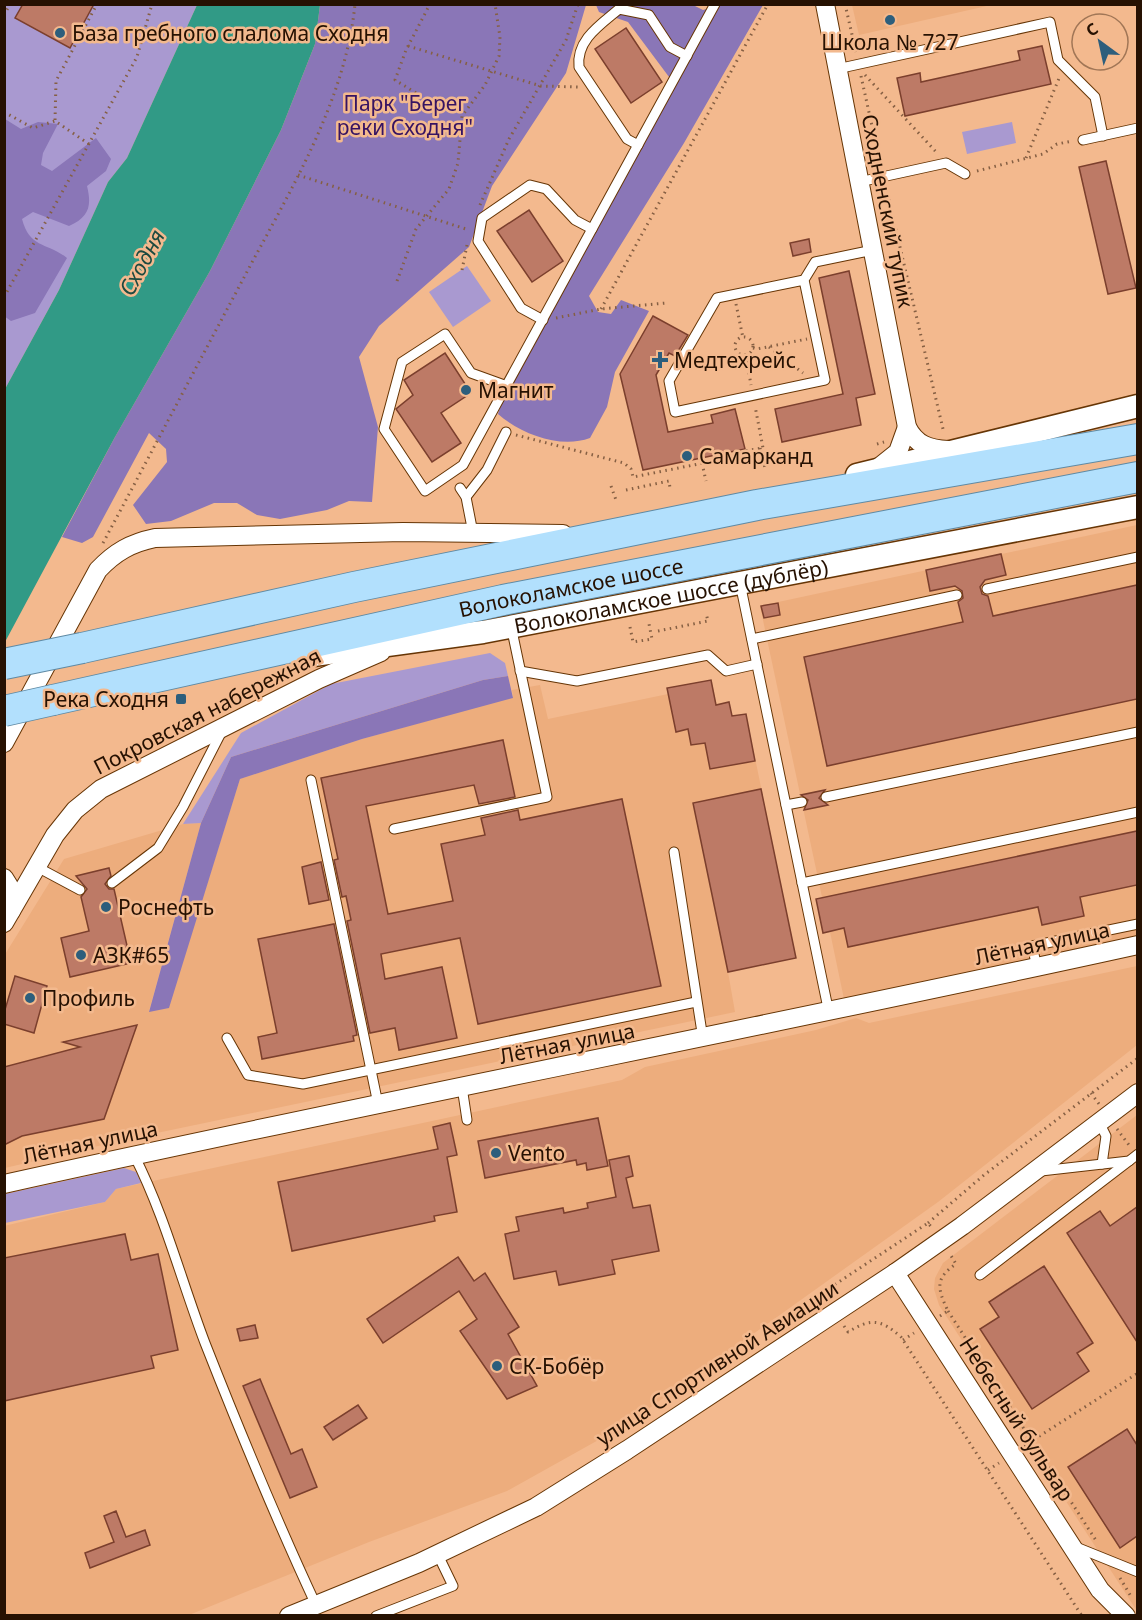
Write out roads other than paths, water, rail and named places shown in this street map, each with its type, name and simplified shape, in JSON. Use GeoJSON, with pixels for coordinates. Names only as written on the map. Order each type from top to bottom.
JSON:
{"type":"FeatureCollection","features":[{"type":"Feature","properties":{"kind":"main road","name":"Волоколамское шоссе"},"geometry":{"type":"LineString","coordinates":[[4,664],[354,587],[756,505],[1137,439]]}},
{"type":"Feature","properties":{"kind":"main road","name":"Волоколамское шоссе"},"geometry":{"type":"LineString","coordinates":[[4,711],[503,600],[1137,477]]}},
{"type":"Feature","properties":{"kind":"street","name":"Сходненский тупик"},"geometry":{"type":"LineString","coordinates":[[825,4],[907,427]]}},
{"type":"Feature","properties":{"kind":"street"},"geometry":{"type":"LineString","coordinates":[[756,505],[875,470],[1137,405]]}},
{"type":"Feature","properties":{"kind":"street"},"geometry":{"type":"LineString","coordinates":[[907,427],[911,435],[924,446],[957,450]]}},
{"type":"Feature","properties":{"kind":"street"},"geometry":{"type":"LineString","coordinates":[[875,470],[897,452],[907,427]]}},
{"type":"Feature","properties":{"kind":"street","name":"Волоколамское шоссе (дублёр)"},"geometry":{"type":"LineString","coordinates":[[203,667],[369,649],[511,626],[1137,507]]}},
{"type":"Feature","properties":{"kind":"street"},"geometry":{"type":"LineString","coordinates":[[4,743],[94,577],[120,550],[137,542],[155,538],[285,535],[473,533],[610,535]]}},
{"type":"Feature","properties":{"kind":"street","name":"Покровская набережная"},"geometry":{"type":"LineString","coordinates":[[8,917],[55,835],[75,810],[101,789],[355,662],[421,640]]}},
{"type":"Feature","properties":{"kind":"street"},"geometry":{"type":"LineString","coordinates":[[4,878],[9,886],[8,917]]}},
{"type":"Feature","properties":{"kind":"street","name":"Лётная улица"},"geometry":{"type":"LineString","coordinates":[[4,1184],[378,1104],[828,1013],[1137,945]]}},
{"type":"Feature","properties":{"kind":"street","name":"улица Спортивной Авиации"},"geometry":{"type":"LineString","coordinates":[[289,1616],[438,1555],[536,1507],[627,1450],[896,1273],[1137,1093]]}},
{"type":"Feature","properties":{"kind":"street","name":"Небесный бульвар"},"geometry":{"type":"LineString","coordinates":[[896,1273],[1100,1590],[1119,1614]]}},
{"type":"Feature","properties":{"kind":"lane"},"geometry":{"type":"LineString","coordinates":[[507,386],[471,373],[445,334],[402,362],[384,429],[425,491],[463,465],[507,386],[715,4]]}},
{"type":"Feature","properties":{"kind":"lane"},"geometry":{"type":"LineString","coordinates":[[638,145],[627,139],[579,68],[578,57],[589,35],[619,9],[649,15],[670,47],[687,56]]}},
{"type":"Feature","properties":{"kind":"lane"},"geometry":{"type":"LineString","coordinates":[[837,69],[1050,22],[1058,60],[1095,97],[1103,136]]}},
{"type":"Feature","properties":{"kind":"lane"},"geometry":{"type":"LineString","coordinates":[[1083,140],[1137,128]]}},
{"type":"Feature","properties":{"kind":"lane"},"geometry":{"type":"LineString","coordinates":[[859,182],[946,163],[964,174]]}},
{"type":"Feature","properties":{"kind":"lane"},"geometry":{"type":"LineString","coordinates":[[543,320],[521,308],[478,241],[482,218],[530,185],[546,189],[575,220],[592,229]]}},
{"type":"Feature","properties":{"kind":"lane"},"geometry":{"type":"LineString","coordinates":[[804,280],[717,297],[669,381],[675,412],[825,380],[804,280],[815,262],[873,250]]}},
{"type":"Feature","properties":{"kind":"lane"},"geometry":{"type":"LineString","coordinates":[[466,497],[487,470],[506,432]]}},
{"type":"Feature","properties":{"kind":"lane"},"geometry":{"type":"LineString","coordinates":[[460,488],[466,497],[473,533]]}},
{"type":"Feature","properties":{"kind":"lane"},"geometry":{"type":"LineString","coordinates":[[987,589],[1137,557]]}},
{"type":"Feature","properties":{"kind":"lane"},"geometry":{"type":"LineString","coordinates":[[740,582],[828,1013]]}},
{"type":"Feature","properties":{"kind":"lane"},"geometry":{"type":"LineString","coordinates":[[752,639],[957,595]]}},
{"type":"Feature","properties":{"kind":"lane"},"geometry":{"type":"LineString","coordinates":[[394,829],[547,797],[511,626]]}},
{"type":"Feature","properties":{"kind":"lane"},"geometry":{"type":"LineString","coordinates":[[520,671],[578,681],[708,655],[726,671],[757,664]]}},
{"type":"Feature","properties":{"kind":"lane"},"geometry":{"type":"LineString","coordinates":[[112,883],[158,848],[183,807],[225,726]]}},
{"type":"Feature","properties":{"kind":"lane"},"geometry":{"type":"LineString","coordinates":[[826,797],[1137,732]]}},
{"type":"Feature","properties":{"kind":"lane"},"geometry":{"type":"LineString","coordinates":[[311,780],[378,1104]]}},
{"type":"Feature","properties":{"kind":"lane"},"geometry":{"type":"LineString","coordinates":[[786,805],[802,802]]}},
{"type":"Feature","properties":{"kind":"lane"},"geometry":{"type":"LineString","coordinates":[[802,883],[1137,812]]}},
{"type":"Feature","properties":{"kind":"lane"},"geometry":{"type":"LineString","coordinates":[[674,852],[703,1039]]}},
{"type":"Feature","properties":{"kind":"lane"},"geometry":{"type":"LineString","coordinates":[[37,867],[80,890]]}},
{"type":"Feature","properties":{"kind":"lane"},"geometry":{"type":"LineString","coordinates":[[1037,967],[1032,946],[1137,924]]}},
{"type":"Feature","properties":{"kind":"lane"},"geometry":{"type":"LineString","coordinates":[[227,1038],[248,1075],[303,1084],[696,1002]]}},
{"type":"Feature","properties":{"kind":"lane"},"geometry":{"type":"LineString","coordinates":[[462,1087],[467,1120]]}},
{"type":"Feature","properties":{"kind":"lane"},"geometry":{"type":"LineString","coordinates":[[1099,1122],[1106,1136],[1102,1164]]}},
{"type":"Feature","properties":{"kind":"lane"},"geometry":{"type":"LineString","coordinates":[[980,1275],[1137,1154]]}},
{"type":"Feature","properties":{"kind":"lane"},"geometry":{"type":"LineString","coordinates":[[134,1155],[156,1199],[209,1352],[277,1520],[316,1605]]}},
{"type":"Feature","properties":{"kind":"lane"},"geometry":{"type":"LineString","coordinates":[[1031,1173],[1129,1161]]}},
{"type":"Feature","properties":{"kind":"lane"},"geometry":{"type":"LineString","coordinates":[[1072,1546],[1137,1572]]}},
{"type":"Feature","properties":{"kind":"lane"},"geometry":{"type":"LineString","coordinates":[[376,1616],[453,1586],[438,1555]]}},
{"type":"Feature","properties":{"kind":"water","name":"Сходня"},"geometry":{"type":"Polygon","coordinates":[[[197,5],[320,5],[315,44],[281,130],[210,271],[115,437],[5,642],[5,389],[59,290],[108,182],[127,158],[197,5]]]}},
{"type":"Feature","properties":{"kind":"place","name":"Школа № 727"},"geometry":{"type":"Point","coordinates":[890,20]}},
{"type":"Feature","properties":{"kind":"place","name":"База гребного слалома Сходня"},"geometry":{"type":"Point","coordinates":[60,33]}},
{"type":"Feature","properties":{"kind":"place","name":"Медтехрейс"},"geometry":{"type":"Point","coordinates":[660,360]}},
{"type":"Feature","properties":{"kind":"place","name":"Магнит"},"geometry":{"type":"Point","coordinates":[466,390]}},
{"type":"Feature","properties":{"kind":"place","name":"Самарканд"},"geometry":{"type":"Point","coordinates":[687,456]}},
{"type":"Feature","properties":{"kind":"place","name":"Река Сходня"},"geometry":{"type":"Point","coordinates":[181,699]}},
{"type":"Feature","properties":{"kind":"place","name":"Роснефть"},"geometry":{"type":"Point","coordinates":[106,907]}},
{"type":"Feature","properties":{"kind":"place","name":"АЗК#65"},"geometry":{"type":"Point","coordinates":[81,955]}},
{"type":"Feature","properties":{"kind":"place","name":"Профиль"},"geometry":{"type":"Point","coordinates":[30,998]}},
{"type":"Feature","properties":{"kind":"place","name":"Vento"},"geometry":{"type":"Point","coordinates":[496,1153]}},
{"type":"Feature","properties":{"kind":"place","name":"СК-Бобёр"},"geometry":{"type":"Point","coordinates":[497,1366]}},
{"type":"Feature","properties":{"kind":"park label","name":"Парк \"Берег реки Сходня\""},"geometry":{"type":"Point","coordinates":[405,115]}}]}
